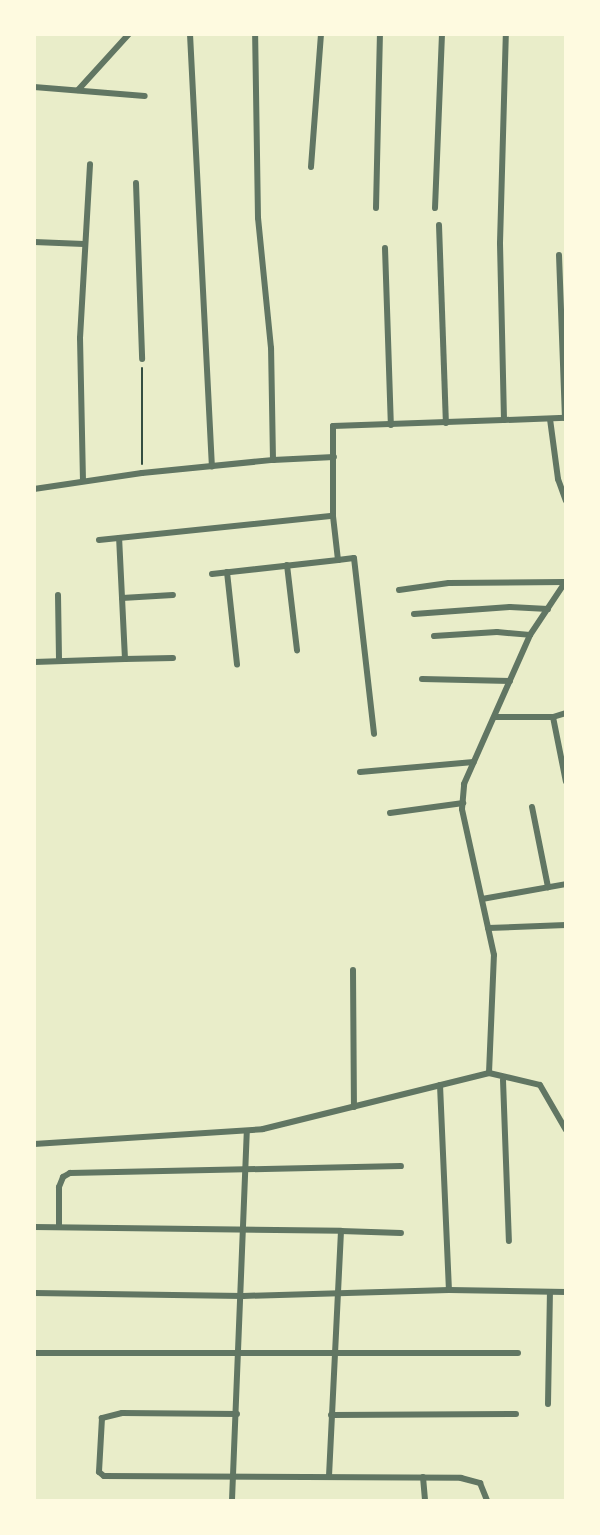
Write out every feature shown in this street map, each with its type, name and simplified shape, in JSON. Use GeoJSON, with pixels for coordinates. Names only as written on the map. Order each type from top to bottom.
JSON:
{"type":"FeatureCollection","features":[{"type":"Feature","properties":{"kind":"street"},"geometry":{"type":"LineString","coordinates":[[78,90],[129,34]]}},
{"type":"Feature","properties":{"kind":"street"},"geometry":{"type":"LineString","coordinates":[[190,34],[212,466]]}},
{"type":"Feature","properties":{"kind":"street"},"geometry":{"type":"LineString","coordinates":[[255,34],[258,218],[271,348],[273,460]]}},
{"type":"Feature","properties":{"kind":"street"},"geometry":{"type":"LineString","coordinates":[[311,167],[321,34]]}},
{"type":"Feature","properties":{"kind":"street"},"geometry":{"type":"LineString","coordinates":[[376,208],[380,34]]}},
{"type":"Feature","properties":{"kind":"street"},"geometry":{"type":"LineString","coordinates":[[435,208],[442,34]]}},
{"type":"Feature","properties":{"kind":"street"},"geometry":{"type":"LineString","coordinates":[[504,420],[500,243],[506,34]]}},
{"type":"Feature","properties":{"kind":"street"},"geometry":{"type":"LineString","coordinates":[[34,87],[145,96]]}},
{"type":"Feature","properties":{"kind":"street"},"geometry":{"type":"LineString","coordinates":[[83,481],[80,338],[90,164]]}},
{"type":"Feature","properties":{"kind":"street"},"geometry":{"type":"LineString","coordinates":[[136,183],[142,359]]}},
{"type":"Feature","properties":{"kind":"street"},"geometry":{"type":"LineString","coordinates":[[440,225],[446,423]]}},
{"type":"Feature","properties":{"kind":"street"},"geometry":{"type":"LineString","coordinates":[[34,242],[84,244]]}},
{"type":"Feature","properties":{"kind":"street"},"geometry":{"type":"LineString","coordinates":[[385,248],[391,425]]}},
{"type":"Feature","properties":{"kind":"street"},"geometry":{"type":"LineString","coordinates":[[338,560],[333,516],[333,426],[565,418],[559,255]]}},
{"type":"Feature","properties":{"kind":"street"},"geometry":{"type":"LineString","coordinates":[[550,419],[558,479],[566,501]]}},
{"type":"Feature","properties":{"kind":"street"},"geometry":{"type":"LineString","coordinates":[[34,489],[142,473],[273,460],[334,457]]}},
{"type":"Feature","properties":{"kind":"street"},"geometry":{"type":"LineString","coordinates":[[99,540],[333,516]]}},
{"type":"Feature","properties":{"kind":"street"},"geometry":{"type":"LineString","coordinates":[[119,538],[125,659]]}},
{"type":"Feature","properties":{"kind":"street"},"geometry":{"type":"LineString","coordinates":[[212,574],[354,558],[374,734]]}},
{"type":"Feature","properties":{"kind":"street"},"geometry":{"type":"LineString","coordinates":[[286,565],[297,650]]}},
{"type":"Feature","properties":{"kind":"street"},"geometry":{"type":"LineString","coordinates":[[227,572],[237,664]]}},
{"type":"Feature","properties":{"kind":"street"},"geometry":{"type":"LineString","coordinates":[[399,590],[449,583],[565,582]]}},
{"type":"Feature","properties":{"kind":"street"},"geometry":{"type":"LineString","coordinates":[[489,1073],[494,955],[463,803],[464,784],[530,635],[565,582]]}},
{"type":"Feature","properties":{"kind":"street"},"geometry":{"type":"LineString","coordinates":[[58,595],[59,661]]}},
{"type":"Feature","properties":{"kind":"street"},"geometry":{"type":"LineString","coordinates":[[122,598],[173,595]]}},
{"type":"Feature","properties":{"kind":"street"},"geometry":{"type":"LineString","coordinates":[[414,614],[510,607],[548,609]]}},
{"type":"Feature","properties":{"kind":"street"},"geometry":{"type":"LineString","coordinates":[[434,636],[497,632],[530,635]]}},
{"type":"Feature","properties":{"kind":"street"},"geometry":{"type":"LineString","coordinates":[[34,662],[173,658]]}},
{"type":"Feature","properties":{"kind":"street"},"geometry":{"type":"LineString","coordinates":[[422,679],[510,681]]}},
{"type":"Feature","properties":{"kind":"street"},"geometry":{"type":"LineString","coordinates":[[495,717],[553,717],[566,712]]}},
{"type":"Feature","properties":{"kind":"street"},"geometry":{"type":"LineString","coordinates":[[553,717],[566,782]]}},
{"type":"Feature","properties":{"kind":"street"},"geometry":{"type":"LineString","coordinates":[[360,772],[474,762]]}},
{"type":"Feature","properties":{"kind":"street"},"geometry":{"type":"LineString","coordinates":[[390,813],[463,803]]}},
{"type":"Feature","properties":{"kind":"street"},"geometry":{"type":"LineString","coordinates":[[532,807],[548,887]]}},
{"type":"Feature","properties":{"kind":"street"},"geometry":{"type":"LineString","coordinates":[[482,899],[566,884]]}},
{"type":"Feature","properties":{"kind":"street"},"geometry":{"type":"LineString","coordinates":[[488,928],[566,925]]}},
{"type":"Feature","properties":{"kind":"street"},"geometry":{"type":"LineString","coordinates":[[353,970],[354,1107]]}},
{"type":"Feature","properties":{"kind":"street"},"geometry":{"type":"LineString","coordinates":[[34,1144],[247,1131],[489,1073],[503,1080],[540,1085],[566,1130]]}},
{"type":"Feature","properties":{"kind":"street"},"geometry":{"type":"LineString","coordinates":[[503,1080],[509,1241]]}},
{"type":"Feature","properties":{"kind":"street"},"geometry":{"type":"LineString","coordinates":[[440,1085],[449,1290]]}},
{"type":"Feature","properties":{"kind":"street"},"geometry":{"type":"LineString","coordinates":[[232,1500],[243,1296],[247,1131]]}},
{"type":"Feature","properties":{"kind":"street"},"geometry":{"type":"LineString","coordinates":[[59,1227],[59,1187],[63,1177],[70,1173],[401,1166]]}},
{"type":"Feature","properties":{"kind":"street"},"geometry":{"type":"LineString","coordinates":[[34,1227],[401,1233]]}},
{"type":"Feature","properties":{"kind":"street"},"geometry":{"type":"LineString","coordinates":[[329,1477],[335,1293],[341,1231]]}},
{"type":"Feature","properties":{"kind":"street"},"geometry":{"type":"LineString","coordinates":[[34,1293],[243,1296],[449,1290],[566,1292]]}},
{"type":"Feature","properties":{"kind":"street"},"geometry":{"type":"LineString","coordinates":[[548,1404],[550,1292]]}},
{"type":"Feature","properties":{"kind":"street"},"geometry":{"type":"LineString","coordinates":[[34,1353],[518,1353]]}},
{"type":"Feature","properties":{"kind":"street"},"geometry":{"type":"LineString","coordinates":[[237,1414],[122,1413],[102,1418],[98,1434],[99,1472],[104,1476],[461,1478],[480,1484],[488,1500]]}},
{"type":"Feature","properties":{"kind":"street"},"geometry":{"type":"LineString","coordinates":[[331,1414],[516,1414]]}},
{"type":"Feature","properties":{"kind":"street"},"geometry":{"type":"LineString","coordinates":[[423,1478],[425,1500]]}},
{"type":"Feature","properties":{"kind":"path"},"geometry":{"type":"LineString","coordinates":[[142,359],[142,473]]}}]}
